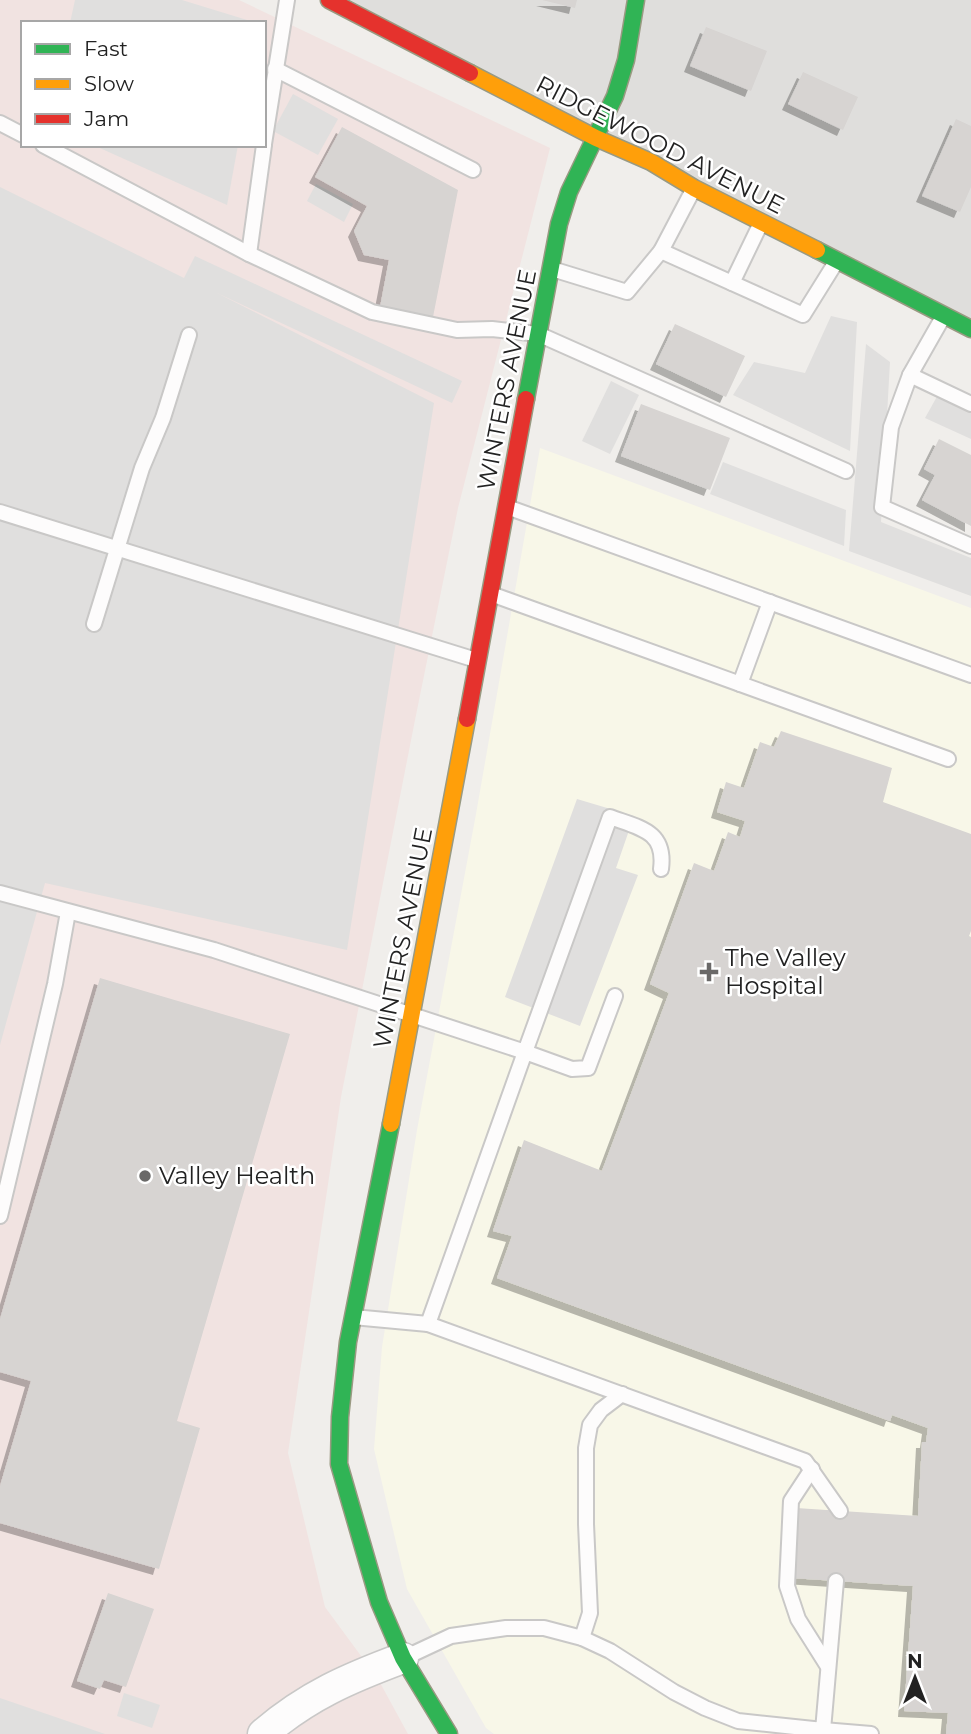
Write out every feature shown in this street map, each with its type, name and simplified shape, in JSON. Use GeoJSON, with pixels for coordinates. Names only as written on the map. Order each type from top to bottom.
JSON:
{"type":"FeatureCollection","features":[{"type":"Feature","properties":{"kind":"street","name":"RIDGEWOOD AVENUE"},"geometry":{"type":"LineString","coordinates":[[329,0],[596,138],[651,162],[694,188],[971,329]]}},
{"type":"Feature","properties":{"kind":"street","name":"WINTERS AVENUE"},"geometry":{"type":"LineString","coordinates":[[449,1734],[402,1658],[379,1602],[339,1464],[340,1418],[353,1317],[559,224],[569,192],[615,96],[626,60],[636,0]]}},
{"type":"Feature","properties":{"kind":"street"},"geometry":{"type":"LineString","coordinates":[[263,1734],[308,1700],[342,1681],[402,1658]]}},
{"type":"Feature","properties":{"kind":"lane"},"geometry":{"type":"LineString","coordinates":[[266,131],[287,0]]}},
{"type":"Feature","properties":{"kind":"lane"},"geometry":{"type":"LineString","coordinates":[[275,69],[473,170]]}},
{"type":"Feature","properties":{"kind":"lane"},"geometry":{"type":"LineString","coordinates":[[0,123],[21,134]]}},
{"type":"Feature","properties":{"kind":"lane"},"geometry":{"type":"LineString","coordinates":[[47,147],[249,254],[372,312],[457,330],[492,329],[538,334],[845,471]]}},
{"type":"Feature","properties":{"kind":"lane"},"geometry":{"type":"LineString","coordinates":[[249,254],[264,147]]}},
{"type":"Feature","properties":{"kind":"lane"},"geometry":{"type":"LineString","coordinates":[[551,268],[627,292],[661,251],[694,188]]}},
{"type":"Feature","properties":{"kind":"lane"},"geometry":{"type":"LineString","coordinates":[[732,283],[761,222]]}},
{"type":"Feature","properties":{"kind":"lane"},"geometry":{"type":"LineString","coordinates":[[661,251],[803,316],[837,261]]}},
{"type":"Feature","properties":{"kind":"lane"},"geometry":{"type":"LineString","coordinates":[[944,316],[910,375],[891,426],[882,507],[971,546]]}},
{"type":"Feature","properties":{"kind":"lane"},"geometry":{"type":"LineString","coordinates":[[94,624],[142,468],[163,418],[189,335]]}},
{"type":"Feature","properties":{"kind":"lane"},"geometry":{"type":"LineString","coordinates":[[910,375],[971,404]]}},
{"type":"Feature","properties":{"kind":"lane"},"geometry":{"type":"LineString","coordinates":[[506,506],[971,675]]}},
{"type":"Feature","properties":{"kind":"lane"},"geometry":{"type":"LineString","coordinates":[[0,512],[478,660]]}},
{"type":"Feature","properties":{"kind":"lane"},"geometry":{"type":"LineString","coordinates":[[490,594],[948,759]]}},
{"type":"Feature","properties":{"kind":"lane"},"geometry":{"type":"LineString","coordinates":[[740,684],[771,602]]}},
{"type":"Feature","properties":{"kind":"lane"},"geometry":{"type":"LineString","coordinates":[[428,1324],[610,817],[646,830],[655,837],[661,849],[661,869]]}},
{"type":"Feature","properties":{"kind":"lane"},"geometry":{"type":"LineString","coordinates":[[0,893],[214,950],[572,1069],[588,1068],[615,996]]}},
{"type":"Feature","properties":{"kind":"lane"},"geometry":{"type":"LineString","coordinates":[[0,1216],[55,984],[68,912]]}},
{"type":"Feature","properties":{"kind":"lane"},"geometry":{"type":"LineString","coordinates":[[353,1317],[428,1324],[805,1461],[840,1511]]}},
{"type":"Feature","properties":{"kind":"lane"},"geometry":{"type":"LineString","coordinates":[[582,1637],[590,1613],[586,1448],[590,1426],[601,1410],[622,1394]]}},
{"type":"Feature","properties":{"kind":"lane"},"geometry":{"type":"LineString","coordinates":[[812,1469],[791,1501],[787,1586],[798,1619],[827,1665]]}},
{"type":"Feature","properties":{"kind":"lane"},"geometry":{"type":"LineString","coordinates":[[823,1730],[836,1581]]}},
{"type":"Feature","properties":{"kind":"lane"},"geometry":{"type":"LineString","coordinates":[[402,1658],[451,1636],[479,1630],[525,1626],[564,1632],[582,1637],[610,1651],[674,1692],[738,1721],[871,1734]]}},
{"type":"Feature","properties":{"kind":"shaded area"},"geometry":{"type":"Polygon","coordinates":[[[0,0],[239,0],[550,148],[458,508],[415,720],[341,1097],[288,1453],[325,1607],[378,1679],[408,1734],[0,1734],[0,0]]]}},
{"type":"Feature","properties":{"kind":"shaded area"},"geometry":{"type":"Polygon","coordinates":[[[75,0],[182,0],[250,21],[70,21],[75,0]]]}},
{"type":"Feature","properties":{"kind":"shaded area"},"geometry":{"type":"Polygon","coordinates":[[[350,0],[971,0],[971,329],[350,0]]]}},
{"type":"Feature","properties":{"kind":"shaded area"},"geometry":{"type":"Polygon","coordinates":[[[293,94],[338,119],[318,155],[273,131],[293,94]]]}},
{"type":"Feature","properties":{"kind":"shaded area"},"geometry":{"type":"Polygon","coordinates":[[[97,147],[238,147],[227,205],[97,147]]]}},
{"type":"Feature","properties":{"kind":"shaded area"},"geometry":{"type":"Polygon","coordinates":[[[316,184],[353,204],[344,222],[307,201],[316,184]]]}},
{"type":"Feature","properties":{"kind":"shaded area"},"geometry":{"type":"Polygon","coordinates":[[[0,187],[184,278],[195,256],[462,381],[452,403],[217,293],[434,403],[347,950],[45,883],[0,1045],[0,187]]]}},
{"type":"Feature","properties":{"kind":"shaded area"},"geometry":{"type":"Polygon","coordinates":[[[831,316],[857,322],[850,451],[733,395],[754,362],[805,373],[831,316]]]}},
{"type":"Feature","properties":{"kind":"shaded area"},"geometry":{"type":"Polygon","coordinates":[[[866,344],[890,362],[881,522],[971,558],[971,596],[849,551],[866,344]]]}},
{"type":"Feature","properties":{"kind":"shaded area"},"geometry":{"type":"Polygon","coordinates":[[[611,381],[639,395],[610,454],[582,441],[611,381]]]}},
{"type":"Feature","properties":{"kind":"shaded area"},"geometry":{"type":"Polygon","coordinates":[[[939,393],[971,409],[971,439],[925,418],[939,393]]]}},
{"type":"Feature","properties":{"kind":"shaded area","name":"The Valley Hospital"},"geometry":{"type":"Polygon","coordinates":[[[540,448],[971,608],[971,1734],[494,1734],[486,1728],[407,1589],[374,1449],[382,1347],[417,1130],[540,448]]]}},
{"type":"Feature","properties":{"kind":"shaded area"},"geometry":{"type":"Polygon","coordinates":[[[723,462],[846,510],[844,546],[710,494],[723,462]]]}},
{"type":"Feature","properties":{"kind":"shaded area"},"geometry":{"type":"Polygon","coordinates":[[[577,799],[634,816],[616,868],[638,875],[580,1026],[505,997],[577,799]]]}},
{"type":"Feature","properties":{"kind":"shaded area"},"geometry":{"type":"Polygon","coordinates":[[[124,1693],[160,1705],[152,1728],[117,1716],[124,1693]]]}},
{"type":"Feature","properties":{"kind":"shaded area"},"geometry":{"type":"Polygon","coordinates":[[[0,1698],[105,1734],[0,1734],[0,1698]]]}},
{"type":"Feature","properties":{"kind":"building"},"geometry":{"type":"Polygon","coordinates":[[[542,0],[577,0],[575,8],[542,0]]]}},
{"type":"Feature","properties":{"kind":"building"},"geometry":{"type":"Polygon","coordinates":[[[706,27],[767,51],[751,91],[690,66],[706,27]]]}},
{"type":"Feature","properties":{"kind":"building"},"geometry":{"type":"Polygon","coordinates":[[[803,72],[858,97],[843,130],[788,104],[803,72]]]}},
{"type":"Feature","properties":{"kind":"building"},"geometry":{"type":"Polygon","coordinates":[[[956,119],[971,126],[971,187],[960,212],[922,196],[956,119]]]}},
{"type":"Feature","properties":{"kind":"building"},"geometry":{"type":"Polygon","coordinates":[[[342,127],[458,190],[433,317],[380,307],[389,260],[364,255],[354,231],[367,206],[315,177],[342,127]]]}},
{"type":"Feature","properties":{"kind":"building"},"geometry":{"type":"Polygon","coordinates":[[[675,324],[745,356],[726,397],[656,364],[675,324]]]}},
{"type":"Feature","properties":{"kind":"building"},"geometry":{"type":"Polygon","coordinates":[[[641,404],[730,438],[710,490],[621,456],[641,404]]]}},
{"type":"Feature","properties":{"kind":"building"},"geometry":{"type":"Polygon","coordinates":[[[939,439],[971,455],[971,526],[922,500],[935,475],[924,469],[939,439]]]}},
{"type":"Feature","properties":{"kind":"building"},"geometry":{"type":"Polygon","coordinates":[[[781,731],[892,768],[883,802],[971,834],[971,1734],[946,1734],[948,1713],[904,1711],[913,1586],[791,1578],[796,1508],[918,1516],[922,1442],[926,1442],[928,1428],[892,1415],[890,1421],[497,1278],[512,1236],[493,1231],[524,1140],[602,1171],[669,993],[650,984],[694,863],[714,871],[728,832],[740,837],[745,821],[717,812],[726,782],[744,788],[760,742],[774,747],[781,731]]]}},
{"type":"Feature","properties":{"kind":"building","name":"Valley Health"},"geometry":{"type":"Polygon","coordinates":[[[100,978],[290,1034],[177,1421],[200,1428],[159,1569],[0,1523],[0,1486],[31,1381],[0,1372],[0,1319],[100,978]]]}},
{"type":"Feature","properties":{"kind":"building"},"geometry":{"type":"Polygon","coordinates":[[[108,1593],[154,1609],[126,1687],[104,1680],[100,1689],[77,1681],[108,1593]]]}},
{"type":"Feature","properties":{"kind":"traffic: fast"},"geometry":{"type":"LineString","coordinates":[[526,399],[559,224],[569,192],[615,96],[626,60],[636,0]]}},
{"type":"Feature","properties":{"kind":"traffic: fast"},"geometry":{"type":"LineString","coordinates":[[817,250],[971,329]]}},
{"type":"Feature","properties":{"kind":"traffic: fast"},"geometry":{"type":"LineString","coordinates":[[391,1124],[348,1342],[340,1417],[339,1464],[379,1602],[403,1658],[449,1734]]}},
{"type":"Feature","properties":{"kind":"traffic: slow"},"geometry":{"type":"LineString","coordinates":[[470,73],[596,138],[651,162],[694,188],[817,250]]}},
{"type":"Feature","properties":{"kind":"traffic: slow"},"geometry":{"type":"LineString","coordinates":[[391,1124],[467,719]]}},
{"type":"Feature","properties":{"kind":"traffic: jam"},"geometry":{"type":"LineString","coordinates":[[329,0],[470,73]]}},
{"type":"Feature","properties":{"kind":"traffic: jam"},"geometry":{"type":"LineString","coordinates":[[467,719],[526,399]]}},
{"type":"Feature","properties":{"kind":"place","name":"The Valley Hospital"},"geometry":{"type":"Point","coordinates":[709,972]}},
{"type":"Feature","properties":{"kind":"place","name":"Valley Health"},"geometry":{"type":"Point","coordinates":[145,1176]}}]}
